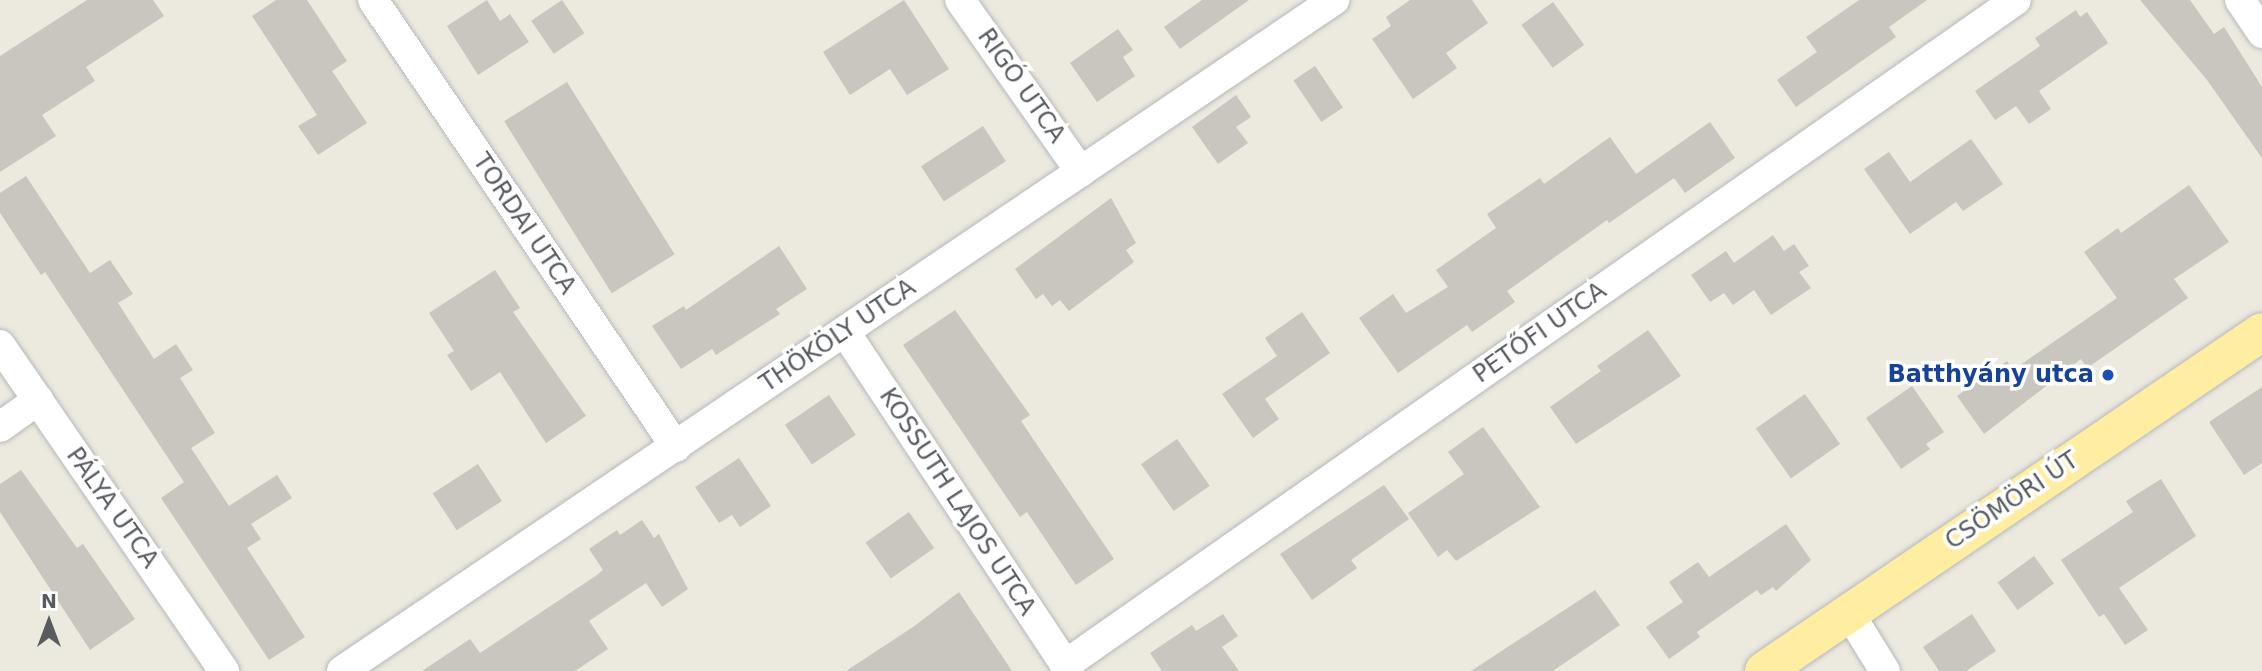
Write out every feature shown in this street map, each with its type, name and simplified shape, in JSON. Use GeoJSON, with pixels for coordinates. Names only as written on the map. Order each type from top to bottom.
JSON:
{"type":"FeatureCollection","features":[{"type":"Feature","properties":{"kind":"main road","name":"CSÖMÖRI ÚT"},"geometry":{"type":"LineString","coordinates":[[1764,671],[2262,332]]}},
{"type":"Feature","properties":{"kind":"street","name":"TORDAI UTCA"},"geometry":{"type":"LineString","coordinates":[[373,0],[676,447]]}},
{"type":"Feature","properties":{"kind":"street","name":"RIGÓ UTCA"},"geometry":{"type":"LineString","coordinates":[[960,0],[1082,172]]}},
{"type":"Feature","properties":{"kind":"street","name":"THÖKÖLY UTCA"},"geometry":{"type":"LineString","coordinates":[[342,671],[1334,0]]}},
{"type":"Feature","properties":{"kind":"street","name":"PETŐFI UTCA"},"geometry":{"type":"LineString","coordinates":[[1067,668],[2016,0]]}},
{"type":"Feature","properties":{"kind":"street"},"geometry":{"type":"LineString","coordinates":[[2240,0],[2262,33]]}},
{"type":"Feature","properties":{"kind":"street","name":"KOSSUTH LAJOS UTCA"},"geometry":{"type":"LineString","coordinates":[[845,332],[1067,668]]}},
{"type":"Feature","properties":{"kind":"street","name":"PÁLYA UTCA"},"geometry":{"type":"LineString","coordinates":[[0,345],[224,671]]}},
{"type":"Feature","properties":{"kind":"street"},"geometry":{"type":"LineString","coordinates":[[0,427],[38,400]]}},
{"type":"Feature","properties":{"kind":"street"},"geometry":{"type":"LineString","coordinates":[[1849,613],[1885,671]]}},
{"type":"Feature","properties":{"kind":"building"},"geometry":{"type":"Polygon","coordinates":[[[87,0],[153,0],[164,16],[86,67],[95,81],[42,115],[56,136],[0,172],[0,56],[87,0]]]}},
{"type":"Feature","properties":{"kind":"building"},"geometry":{"type":"Polygon","coordinates":[[[276,0],[307,0],[347,61],[332,71],[367,123],[318,155],[298,126],[317,115],[252,16],[276,0]]]}},
{"type":"Feature","properties":{"kind":"building"},"geometry":{"type":"Polygon","coordinates":[[[487,0],[500,21],[510,14],[529,42],[478,75],[447,26],[487,0]]]}},
{"type":"Feature","properties":{"kind":"building"},"geometry":{"type":"Polygon","coordinates":[[[562,0],[584,33],[554,54],[531,21],[562,0]]]}},
{"type":"Feature","properties":{"kind":"building"},"geometry":{"type":"Polygon","coordinates":[[[904,0],[949,69],[907,95],[890,69],[850,95],[823,52],[904,0]]]}},
{"type":"Feature","properties":{"kind":"building"},"geometry":{"type":"Polygon","coordinates":[[[1202,0],[1249,0],[1180,49],[1164,27],[1202,0]]]}},
{"type":"Feature","properties":{"kind":"building"},"geometry":{"type":"Polygon","coordinates":[[[1410,0],[1472,0],[1488,23],[1446,53],[1457,68],[1413,99],[1372,39],[1391,26],[1386,17],[1410,0]]]}},
{"type":"Feature","properties":{"kind":"building"},"geometry":{"type":"Polygon","coordinates":[[[1859,0],[1927,0],[1889,27],[1896,37],[1796,107],[1777,80],[1817,52],[1806,37],[1859,0]]]}},
{"type":"Feature","properties":{"kind":"building"},"geometry":{"type":"Polygon","coordinates":[[[2140,0],[2190,0],[2214,34],[2224,27],[2262,87],[2262,158],[2207,80],[2140,0]]]}},
{"type":"Feature","properties":{"kind":"building"},"geometry":{"type":"Polygon","coordinates":[[[1553,2],[1584,45],[1553,68],[1521,25],[1553,2]]]}},
{"type":"Feature","properties":{"kind":"building"},"geometry":{"type":"Polygon","coordinates":[[[2076,10],[2080,17],[2087,12],[2108,43],[2039,91],[2051,109],[2029,124],[2016,106],[1995,120],[1975,91],[2040,46],[2035,38],[2076,10]]]}},
{"type":"Feature","properties":{"kind":"building"},"geometry":{"type":"Polygon","coordinates":[[[1118,29],[1133,50],[1123,57],[1135,76],[1097,102],[1070,63],[1118,29]]]}},
{"type":"Feature","properties":{"kind":"building"},"geometry":{"type":"Polygon","coordinates":[[[1315,66],[1343,107],[1321,122],[1293,81],[1315,66]]]}},
{"type":"Feature","properties":{"kind":"building"},"geometry":{"type":"Polygon","coordinates":[[[567,82],[675,254],[612,293],[504,121],[567,82]]]}},
{"type":"Feature","properties":{"kind":"building"},"geometry":{"type":"Polygon","coordinates":[[[1236,95],[1251,117],[1236,127],[1248,143],[1218,164],[1192,127],[1236,95]]]}},
{"type":"Feature","properties":{"kind":"building"},"geometry":{"type":"Polygon","coordinates":[[[1710,122],[1735,158],[1685,193],[1674,178],[1609,223],[1607,220],[1507,291],[1515,302],[1472,332],[1467,325],[1398,373],[1359,318],[1393,294],[1406,313],[1448,287],[1436,270],[1496,228],[1487,214],[1540,178],[1544,184],[1610,137],[1636,174],[1710,122]]]}},
{"type":"Feature","properties":{"kind":"building"},"geometry":{"type":"Polygon","coordinates":[[[983,126],[1006,161],[944,202],[921,166],[983,126]]]}},
{"type":"Feature","properties":{"kind":"building"},"geometry":{"type":"Polygon","coordinates":[[[1971,139],[2003,184],[1963,211],[1956,202],[1910,234],[1864,169],[1889,152],[1910,182],[1971,139]]]}},
{"type":"Feature","properties":{"kind":"building"},"geometry":{"type":"Polygon","coordinates":[[[26,176],[90,273],[110,260],[133,294],[118,303],[154,359],[176,344],[193,370],[180,378],[215,433],[191,448],[229,506],[277,475],[292,498],[251,524],[261,539],[247,548],[305,637],[269,660],[161,498],[184,482],[45,272],[41,275],[0,213],[0,193],[26,176]]]}},
{"type":"Feature","properties":{"kind":"building"},"geometry":{"type":"Polygon","coordinates":[[[2189,185],[2229,242],[2174,279],[2188,298],[2087,368],[2081,359],[1984,434],[1957,396],[2007,361],[2013,370],[2117,298],[2084,252],[2118,228],[2121,233],[2189,185]]]}},
{"type":"Feature","properties":{"kind":"building"},"geometry":{"type":"Polygon","coordinates":[[[1111,198],[1136,243],[1126,250],[1134,262],[1069,311],[1060,300],[1052,306],[1043,294],[1036,299],[1015,269],[1111,198]]]}},
{"type":"Feature","properties":{"kind":"building"},"geometry":{"type":"Polygon","coordinates":[[[1773,235],[1784,251],[1794,244],[1809,266],[1799,272],[1811,288],[1771,315],[1754,290],[1733,305],[1724,293],[1710,302],[1691,275],[1726,251],[1734,263],[1773,235]]]}},
{"type":"Feature","properties":{"kind":"building"},"geometry":{"type":"Polygon","coordinates":[[[779,246],[807,289],[776,309],[780,314],[716,355],[712,349],[681,369],[652,326],[684,306],[686,310],[779,246]]]}},
{"type":"Feature","properties":{"kind":"building"},"geometry":{"type":"Polygon","coordinates":[[[495,270],[520,308],[513,312],[586,416],[546,443],[500,372],[471,391],[447,355],[454,351],[429,313],[495,270]]]}},
{"type":"Feature","properties":{"kind":"building"},"geometry":{"type":"Polygon","coordinates":[[[955,310],[1030,415],[1021,421],[1114,559],[1076,585],[1027,512],[1020,517],[903,345],[955,310]]]}},
{"type":"Feature","properties":{"kind":"building"},"geometry":{"type":"Polygon","coordinates":[[[1302,312],[1330,353],[1265,399],[1279,419],[1253,438],[1222,394],[1277,356],[1265,338],[1302,312]]]}},
{"type":"Feature","properties":{"kind":"building"},"geometry":{"type":"Polygon","coordinates":[[[1648,330],[1681,376],[1576,444],[1550,407],[1601,371],[1597,366],[1648,330]]]}},
{"type":"Feature","properties":{"kind":"building"},"geometry":{"type":"Polygon","coordinates":[[[1912,386],[1944,432],[1926,444],[1930,449],[1901,469],[1866,418],[1912,386]]]}},
{"type":"Feature","properties":{"kind":"building"},"geometry":{"type":"Polygon","coordinates":[[[2262,387],[2262,463],[2244,475],[2209,422],[2262,387]]]}},
{"type":"Feature","properties":{"kind":"building"},"geometry":{"type":"Polygon","coordinates":[[[1805,394],[1840,444],[1791,478],[1756,428],[1805,394]]]}},
{"type":"Feature","properties":{"kind":"building"},"geometry":{"type":"Polygon","coordinates":[[[829,395],[856,435],[812,464],[785,425],[829,395]]]}},
{"type":"Feature","properties":{"kind":"building"},"geometry":{"type":"Polygon","coordinates":[[[1483,427],[1540,507],[1456,561],[1447,550],[1438,557],[1408,513],[1464,474],[1448,452],[1483,427]]]}},
{"type":"Feature","properties":{"kind":"building"},"geometry":{"type":"Polygon","coordinates":[[[1177,439],[1210,486],[1174,511],[1141,464],[1177,439]]]}},
{"type":"Feature","properties":{"kind":"building"},"geometry":{"type":"Polygon","coordinates":[[[739,458],[771,506],[740,527],[732,515],[719,523],[695,487],[739,458]]]}},
{"type":"Feature","properties":{"kind":"building"},"geometry":{"type":"Polygon","coordinates":[[[478,464],[502,501],[457,530],[433,493],[478,464]]]}},
{"type":"Feature","properties":{"kind":"building"},"geometry":{"type":"Polygon","coordinates":[[[21,470],[77,548],[83,544],[135,619],[90,650],[0,512],[0,484],[21,470]]]}},
{"type":"Feature","properties":{"kind":"building"},"geometry":{"type":"Polygon","coordinates":[[[2161,479],[2196,536],[2119,588],[2148,630],[2125,645],[2104,614],[2099,617],[2061,560],[2133,512],[2126,501],[2161,479]]]}},
{"type":"Feature","properties":{"kind":"building"},"geometry":{"type":"Polygon","coordinates":[[[1384,485],[1409,519],[1351,560],[1357,568],[1312,600],[1280,554],[1384,485]]]}},
{"type":"Feature","properties":{"kind":"building"},"geometry":{"type":"Polygon","coordinates":[[[909,512],[934,548],[891,578],[866,542],[909,512]]]}},
{"type":"Feature","properties":{"kind":"building"},"geometry":{"type":"Polygon","coordinates":[[[642,520],[654,538],[659,534],[688,589],[662,607],[646,583],[589,621],[608,649],[575,671],[422,671],[470,639],[480,653],[597,575],[603,570],[589,549],[617,530],[620,535],[642,520]]]}},
{"type":"Feature","properties":{"kind":"building"},"geometry":{"type":"Polygon","coordinates":[[[1786,524],[1811,560],[1776,591],[1773,587],[1761,595],[1757,590],[1697,632],[1700,637],[1669,659],[1646,627],[1683,602],[1669,582],[1698,562],[1709,577],[1786,524]]]}},
{"type":"Feature","properties":{"kind":"building"},"geometry":{"type":"Polygon","coordinates":[[[2034,556],[2054,584],[2018,610],[1998,582],[2034,556]]]}},
{"type":"Feature","properties":{"kind":"building"},"geometry":{"type":"Polygon","coordinates":[[[1595,590],[1620,625],[1553,671],[1471,671],[1595,590]]]}},
{"type":"Feature","properties":{"kind":"building"},"geometry":{"type":"Polygon","coordinates":[[[959,592],[1012,671],[846,671],[913,627],[959,592]]]}},
{"type":"Feature","properties":{"kind":"building"},"geometry":{"type":"Polygon","coordinates":[[[1223,614],[1238,636],[1222,647],[1239,671],[1162,671],[1150,653],[1192,625],[1196,631],[1223,614]]]}},
{"type":"Feature","properties":{"kind":"building"},"geometry":{"type":"Polygon","coordinates":[[[1972,614],[1996,651],[1966,671],[1939,671],[1923,647],[1972,614]]]}},
{"type":"Feature","properties":{"kind":"place","name":"Batthyány utca"},"geometry":{"type":"Point","coordinates":[2108,375]}}]}
